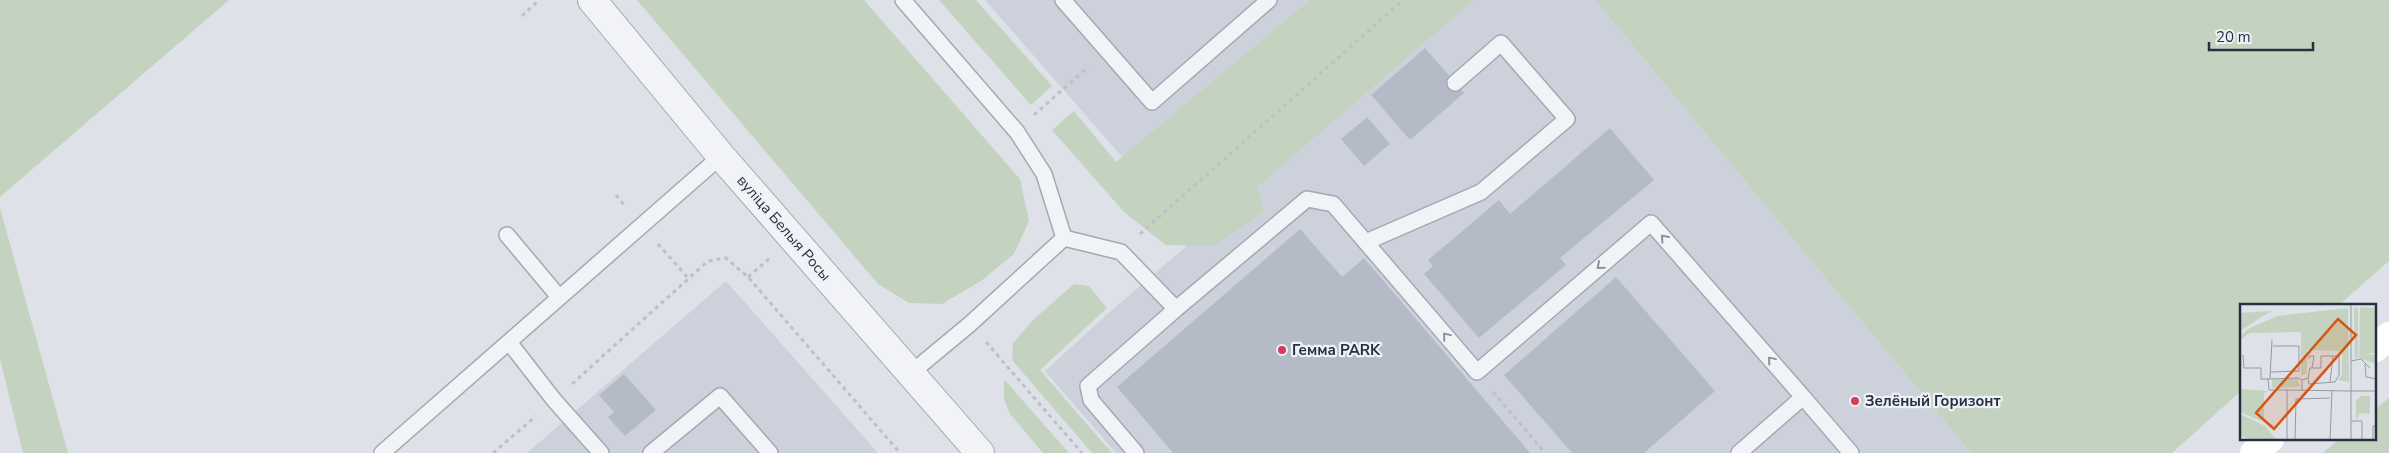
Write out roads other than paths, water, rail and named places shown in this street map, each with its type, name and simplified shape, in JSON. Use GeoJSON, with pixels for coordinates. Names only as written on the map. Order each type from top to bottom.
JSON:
{"type":"FeatureCollection","features":[{"type":"Feature","properties":{"kind":"main road"},"geometry":{"type":"LineString","coordinates":[[2376,347],[2389,336]]}},
{"type":"Feature","properties":{"kind":"main road"},"geometry":{"type":"LineString","coordinates":[[2254,453],[2269,440]]}},
{"type":"Feature","properties":{"kind":"street","name":"вуліца Белыя Росы"},"geometry":{"type":"LineString","coordinates":[[592,0],[721,156],[980,453]]}},
{"type":"Feature","properties":{"kind":"lane"},"geometry":{"type":"LineString","coordinates":[[903,0],[1016,132],[1044,174],[1064,238]]}},
{"type":"Feature","properties":{"kind":"lane"},"geometry":{"type":"LineString","coordinates":[[1063,0],[1152,102],[1269,0]]}},
{"type":"Feature","properties":{"kind":"lane"},"geometry":{"type":"LineString","coordinates":[[1366,242],[1481,192],[1567,119],[1501,43],[1455,83]]}},
{"type":"Feature","properties":{"kind":"lane"},"geometry":{"type":"LineString","coordinates":[[382,453],[721,156]]}},
{"type":"Feature","properties":{"kind":"lane"},"geometry":{"type":"LineString","coordinates":[[1136,453],[1091,400],[1088,386],[1307,199],[1333,204],[1477,372],[1651,223],[1851,453]]}},
{"type":"Feature","properties":{"kind":"lane"},"geometry":{"type":"LineString","coordinates":[[507,235],[559,297]]}},
{"type":"Feature","properties":{"kind":"lane"},"geometry":{"type":"LineString","coordinates":[[1064,238],[1121,252],[1176,309]]}},
{"type":"Feature","properties":{"kind":"lane"},"geometry":{"type":"LineString","coordinates":[[911,373],[970,324],[1064,238]]}},
{"type":"Feature","properties":{"kind":"lane"},"geometry":{"type":"LineString","coordinates":[[509,342],[554,400],[601,453]]}},
{"type":"Feature","properties":{"kind":"lane"},"geometry":{"type":"LineString","coordinates":[[651,453],[720,396],[770,453]]}},
{"type":"Feature","properties":{"kind":"lane"},"geometry":{"type":"LineString","coordinates":[[1739,453],[1803,397]]}},
{"type":"Feature","properties":{"kind":"place","name":"Гемма PARK"},"geometry":{"type":"Point","coordinates":[1282,350]}},
{"type":"Feature","properties":{"kind":"place","name":"Зелёный Горизонт"},"geometry":{"type":"Point","coordinates":[1855,401]}}]}
